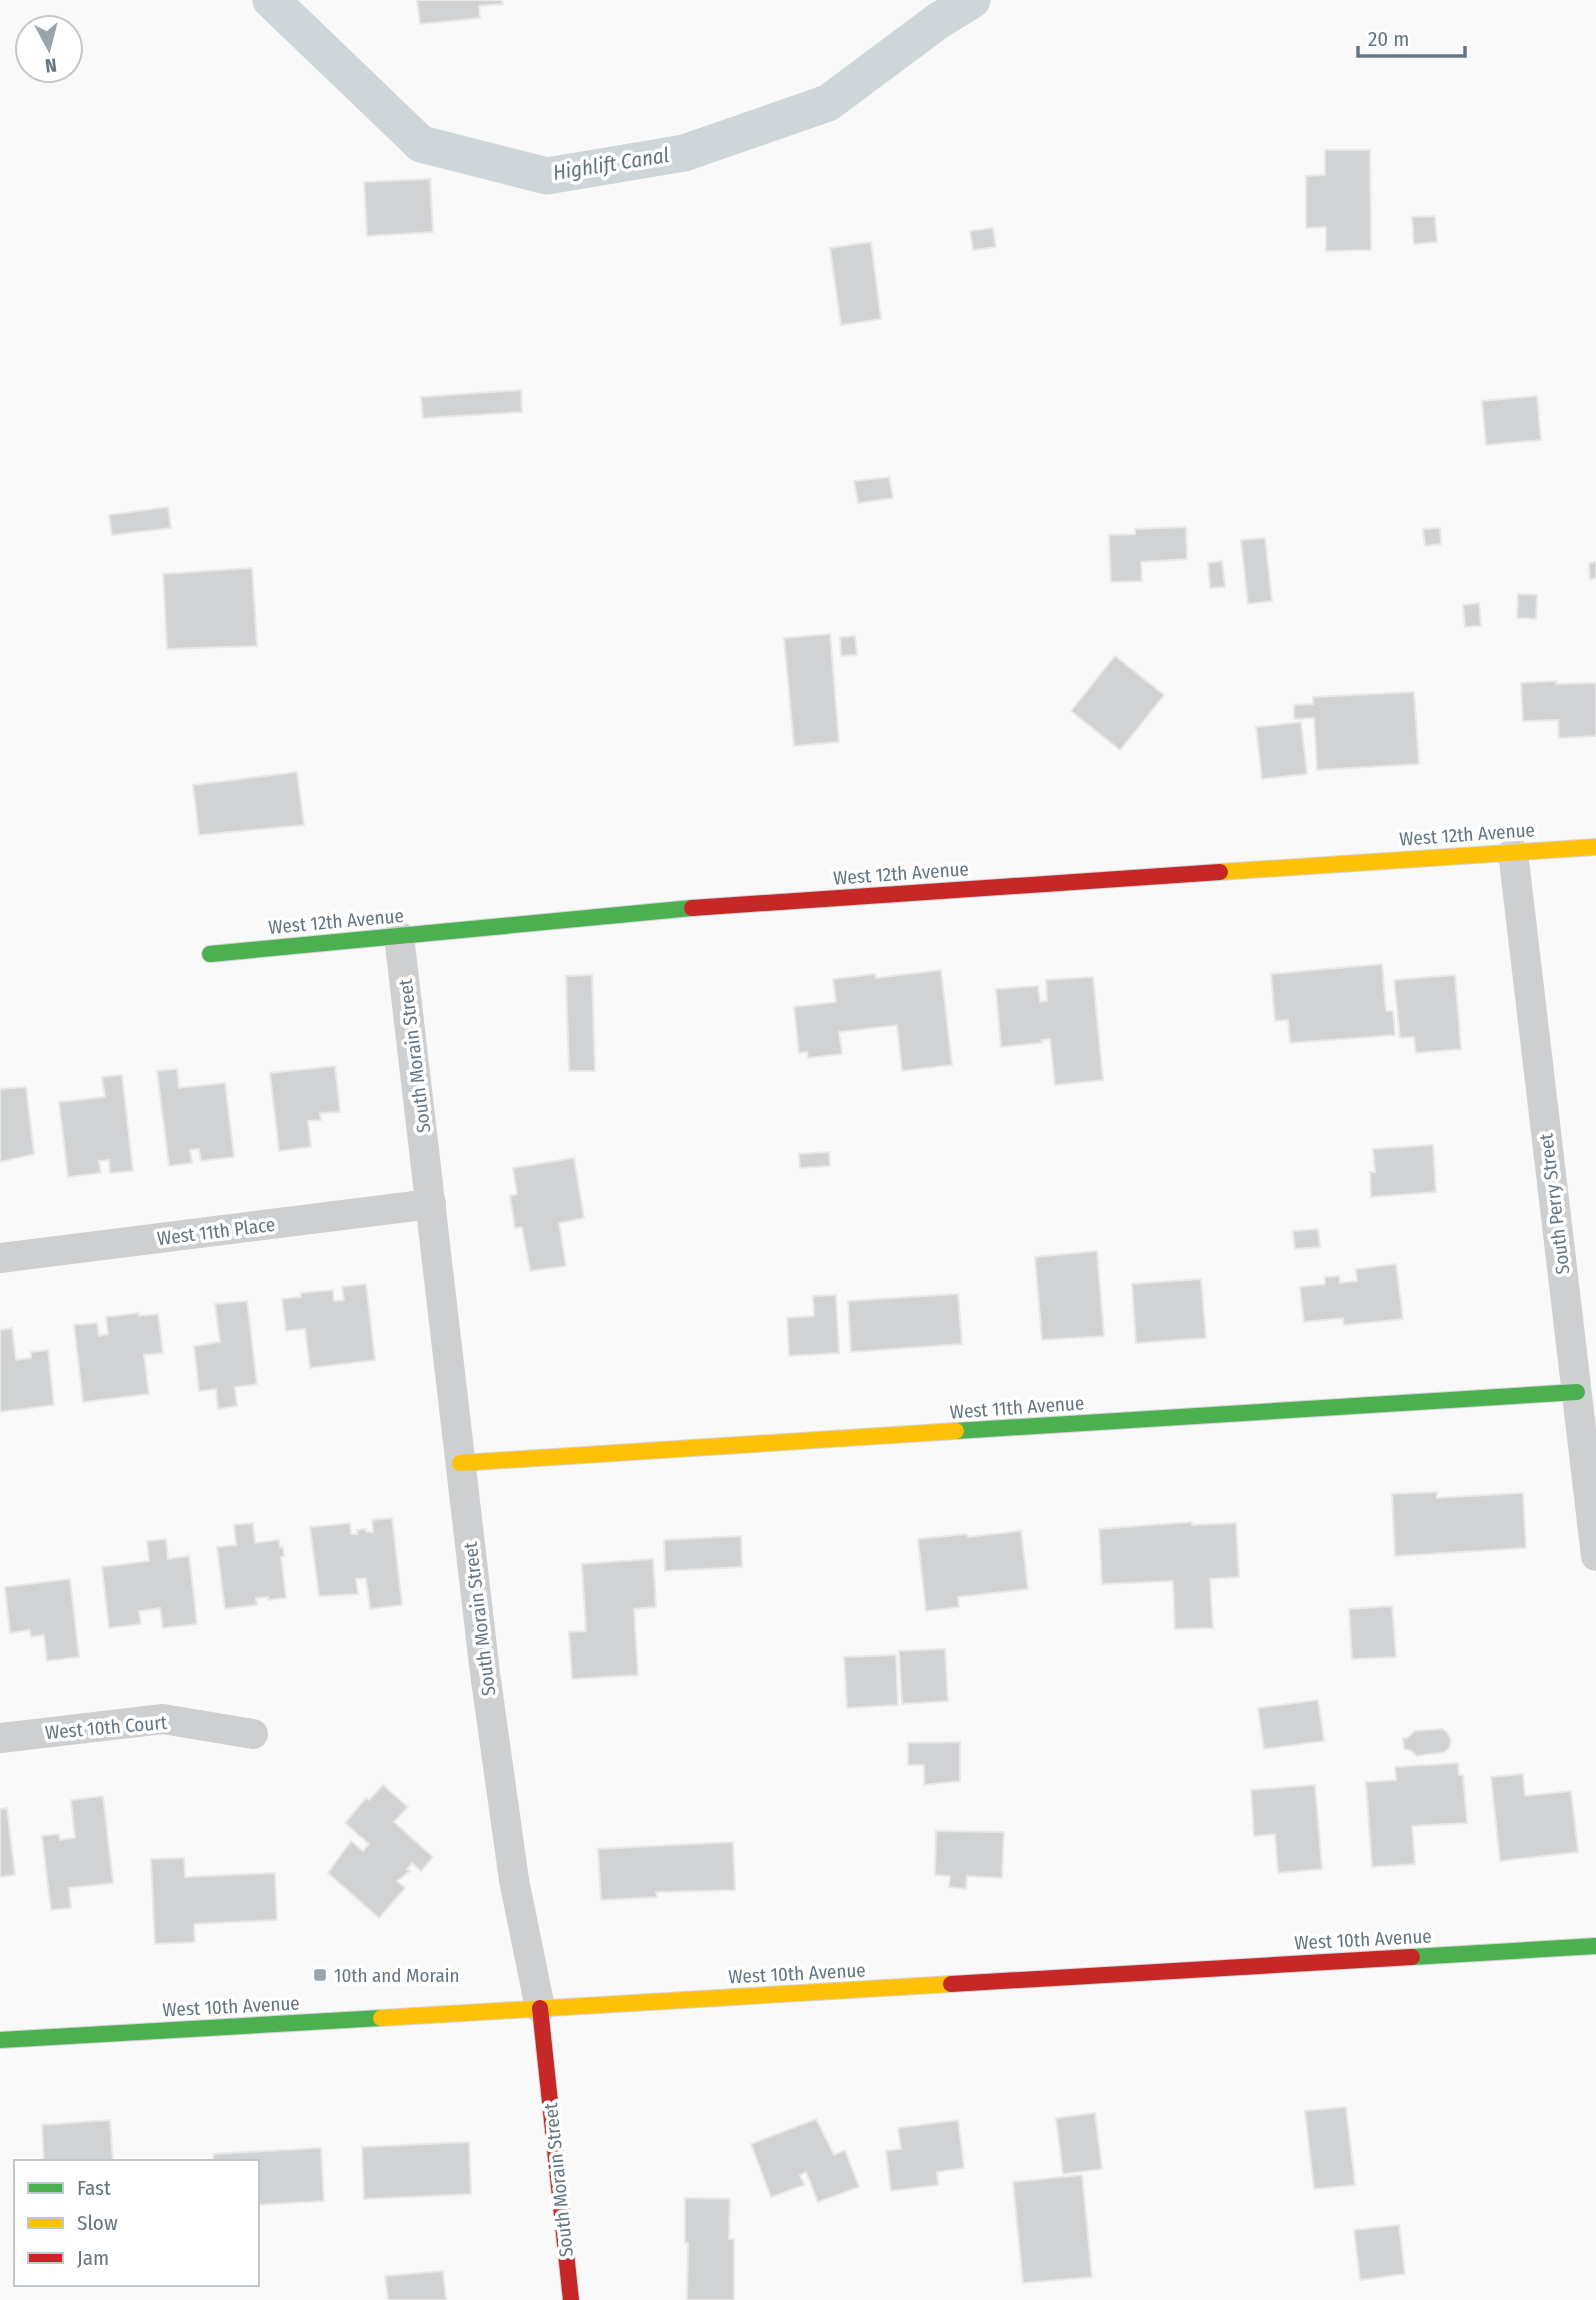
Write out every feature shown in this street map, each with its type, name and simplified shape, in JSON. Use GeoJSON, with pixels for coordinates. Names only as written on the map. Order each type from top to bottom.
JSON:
{"type":"FeatureCollection","features":[{"type":"Feature","properties":{"kind":"street","name":"West 12th Avenue"},"geometry":{"type":"LineString","coordinates":[[210,954],[660,910],[1596,847]]}},
{"type":"Feature","properties":{"kind":"street","name":"South Perry Street"},"geometry":{"type":"LineString","coordinates":[[1513,852],[1596,1556]]}},
{"type":"Feature","properties":{"kind":"street","name":"South Morain Street"},"geometry":{"type":"LineString","coordinates":[[400,936],[485,1673],[514,1880],[540,2008],[572,2300]]}},
{"type":"Feature","properties":{"kind":"street","name":"West 11th Place"},"geometry":{"type":"LineString","coordinates":[[0,1258],[431,1204]]}},
{"type":"Feature","properties":{"kind":"street","name":"West 11th Avenue"},"geometry":{"type":"LineString","coordinates":[[460,1463],[1577,1392]]}},
{"type":"Feature","properties":{"kind":"street","name":"West 10th Court"},"geometry":{"type":"LineString","coordinates":[[0,1738],[163,1719],[253,1734]]}},
{"type":"Feature","properties":{"kind":"street","name":"West 10th Avenue"},"geometry":{"type":"LineString","coordinates":[[0,2040],[1596,1946]]}},
{"type":"Feature","properties":{"kind":"building"},"geometry":{"type":"Polygon","coordinates":[[[417,0],[502,0],[503,4],[479,6],[480,18],[420,24],[417,0]]]}},
{"type":"Feature","properties":{"kind":"building"},"geometry":{"type":"Polygon","coordinates":[[[1325,150],[1370,150],[1371,250],[1326,251],[1326,227],[1306,228],[1306,176],[1325,175],[1325,150]]]}},
{"type":"Feature","properties":{"kind":"building"},"geometry":{"type":"Polygon","coordinates":[[[430,179],[433,232],[367,236],[364,182],[430,179]]]}},
{"type":"Feature","properties":{"kind":"building"},"geometry":{"type":"Polygon","coordinates":[[[1435,216],[1437,242],[1414,244],[1412,217],[1435,216]]]}},
{"type":"Feature","properties":{"kind":"building"},"geometry":{"type":"Polygon","coordinates":[[[993,228],[996,247],[973,250],[970,231],[993,228]]]}},
{"type":"Feature","properties":{"kind":"building"},"geometry":{"type":"Polygon","coordinates":[[[871,242],[881,319],[841,325],[830,248],[871,242]]]}},
{"type":"Feature","properties":{"kind":"building"},"geometry":{"type":"Polygon","coordinates":[[[521,390],[522,412],[423,418],[421,397],[521,390]]]}},
{"type":"Feature","properties":{"kind":"building"},"geometry":{"type":"Polygon","coordinates":[[[1537,396],[1541,440],[1486,445],[1482,401],[1537,396]]]}},
{"type":"Feature","properties":{"kind":"building"},"geometry":{"type":"Polygon","coordinates":[[[889,477],[893,498],[858,503],[854,481],[889,477]]]}},
{"type":"Feature","properties":{"kind":"building"},"geometry":{"type":"Polygon","coordinates":[[[168,507],[171,528],[112,535],[109,515],[168,507]]]}},
{"type":"Feature","properties":{"kind":"building"},"geometry":{"type":"Polygon","coordinates":[[[1186,527],[1187,559],[1141,562],[1142,581],[1111,582],[1109,535],[1135,534],[1135,529],[1186,527]]]}},
{"type":"Feature","properties":{"kind":"building"},"geometry":{"type":"Polygon","coordinates":[[[1440,528],[1441,544],[1425,546],[1423,529],[1440,528]]]}},
{"type":"Feature","properties":{"kind":"building"},"geometry":{"type":"Polygon","coordinates":[[[1265,538],[1272,601],[1248,604],[1241,540],[1265,538]]]}},
{"type":"Feature","properties":{"kind":"building"},"geometry":{"type":"Polygon","coordinates":[[[1222,561],[1225,587],[1210,588],[1208,563],[1222,561]]]}},
{"type":"Feature","properties":{"kind":"building"},"geometry":{"type":"Polygon","coordinates":[[[1596,562],[1596,578],[1590,579],[1589,563],[1596,562]]]}},
{"type":"Feature","properties":{"kind":"building"},"geometry":{"type":"Polygon","coordinates":[[[252,568],[257,646],[167,649],[163,574],[252,568]]]}},
{"type":"Feature","properties":{"kind":"building"},"geometry":{"type":"Polygon","coordinates":[[[1518,594],[1537,595],[1536,619],[1517,618],[1518,594]]]}},
{"type":"Feature","properties":{"kind":"building"},"geometry":{"type":"Polygon","coordinates":[[[1479,603],[1481,626],[1465,627],[1463,605],[1479,603]]]}},
{"type":"Feature","properties":{"kind":"building"},"geometry":{"type":"Polygon","coordinates":[[[830,634],[839,742],[794,746],[784,638],[830,634]]]}},
{"type":"Feature","properties":{"kind":"building"},"geometry":{"type":"Polygon","coordinates":[[[855,636],[857,655],[841,656],[840,637],[855,636]]]}},
{"type":"Feature","properties":{"kind":"building"},"geometry":{"type":"Polygon","coordinates":[[[1115,656],[1164,695],[1120,750],[1071,711],[1115,656]]]}},
{"type":"Feature","properties":{"kind":"building"},"geometry":{"type":"Polygon","coordinates":[[[1556,681],[1556,684],[1596,683],[1596,736],[1559,738],[1558,720],[1523,721],[1521,683],[1556,681]]]}},
{"type":"Feature","properties":{"kind":"building"},"geometry":{"type":"Polygon","coordinates":[[[1414,692],[1419,764],[1317,770],[1314,718],[1294,719],[1294,705],[1313,704],[1313,697],[1414,692]]]}},
{"type":"Feature","properties":{"kind":"building"},"geometry":{"type":"Polygon","coordinates":[[[1301,722],[1307,774],[1262,779],[1256,727],[1301,722]]]}},
{"type":"Feature","properties":{"kind":"building"},"geometry":{"type":"Polygon","coordinates":[[[297,772],[304,825],[199,835],[193,785],[297,772]]]}},
{"type":"Feature","properties":{"kind":"building"},"geometry":{"type":"Polygon","coordinates":[[[1382,964],[1386,1011],[1393,1011],[1395,1035],[1290,1043],[1288,1020],[1275,1021],[1271,974],[1382,964]]]}},
{"type":"Feature","properties":{"kind":"building"},"geometry":{"type":"Polygon","coordinates":[[[941,970],[952,1065],[902,1071],[897,1025],[839,1032],[842,1054],[808,1058],[807,1052],[799,1053],[794,1007],[836,1002],[833,979],[875,974],[876,978],[941,970]]]}},
{"type":"Feature","properties":{"kind":"building"},"geometry":{"type":"Polygon","coordinates":[[[592,975],[595,1071],[569,1071],[566,976],[592,975]]]}},
{"type":"Feature","properties":{"kind":"building"},"geometry":{"type":"Polygon","coordinates":[[[1455,975],[1461,1049],[1416,1053],[1414,1037],[1400,1038],[1394,980],[1455,975]]]}},
{"type":"Feature","properties":{"kind":"building"},"geometry":{"type":"Polygon","coordinates":[[[1093,977],[1103,1080],[1055,1085],[1050,1039],[1041,1040],[1042,1043],[1001,1047],[996,989],[1038,986],[1040,1002],[1047,1001],[1046,980],[1093,977]]]}},
{"type":"Feature","properties":{"kind":"building"},"geometry":{"type":"Polygon","coordinates":[[[335,1066],[340,1112],[320,1113],[321,1120],[308,1121],[311,1147],[279,1151],[270,1073],[335,1066]]]}},
{"type":"Feature","properties":{"kind":"building"},"geometry":{"type":"Polygon","coordinates":[[[177,1069],[179,1088],[225,1083],[234,1157],[201,1161],[199,1149],[190,1150],[192,1163],[169,1166],[157,1071],[177,1069]]]}},
{"type":"Feature","properties":{"kind":"building"},"geometry":{"type":"Polygon","coordinates":[[[122,1075],[133,1171],[110,1173],[109,1160],[99,1161],[101,1173],[68,1177],[59,1102],[105,1097],[102,1077],[122,1075]]]}},
{"type":"Feature","properties":{"kind":"building"},"geometry":{"type":"Polygon","coordinates":[[[26,1087],[34,1154],[0,1162],[0,1089],[26,1087]]]}},
{"type":"Feature","properties":{"kind":"building"},"geometry":{"type":"Polygon","coordinates":[[[1433,1145],[1436,1192],[1371,1197],[1370,1172],[1375,1172],[1373,1149],[1433,1145]]]}},
{"type":"Feature","properties":{"kind":"building"},"geometry":{"type":"Polygon","coordinates":[[[829,1152],[830,1166],[800,1168],[799,1154],[829,1152]]]}},
{"type":"Feature","properties":{"kind":"building"},"geometry":{"type":"Polygon","coordinates":[[[574,1158],[584,1218],[559,1223],[566,1266],[530,1271],[522,1227],[515,1228],[510,1196],[517,1194],[513,1168],[574,1158]]]}},
{"type":"Feature","properties":{"kind":"building"},"geometry":{"type":"Polygon","coordinates":[[[1318,1229],[1320,1247],[1295,1249],[1293,1231],[1318,1229]]]}},
{"type":"Feature","properties":{"kind":"building"},"geometry":{"type":"Polygon","coordinates":[[[1097,1251],[1104,1336],[1042,1340],[1035,1257],[1097,1251]]]}},
{"type":"Feature","properties":{"kind":"building"},"geometry":{"type":"Polygon","coordinates":[[[1396,1264],[1403,1319],[1344,1325],[1343,1318],[1304,1322],[1300,1287],[1325,1284],[1325,1277],[1339,1276],[1340,1283],[1357,1281],[1356,1269],[1396,1264]]]}},
{"type":"Feature","properties":{"kind":"building"},"geometry":{"type":"Polygon","coordinates":[[[1201,1279],[1206,1338],[1136,1343],[1132,1284],[1201,1279]]]}},
{"type":"Feature","properties":{"kind":"building"},"geometry":{"type":"Polygon","coordinates":[[[366,1284],[375,1360],[310,1368],[305,1329],[286,1331],[282,1299],[301,1297],[301,1293],[333,1290],[334,1301],[344,1300],[342,1287],[366,1284]]]}},
{"type":"Feature","properties":{"kind":"building"},"geometry":{"type":"Polygon","coordinates":[[[958,1294],[962,1344],[851,1352],[848,1301],[958,1294]]]}},
{"type":"Feature","properties":{"kind":"building"},"geometry":{"type":"Polygon","coordinates":[[[836,1295],[839,1353],[789,1356],[787,1318],[814,1316],[813,1296],[836,1295]]]}},
{"type":"Feature","properties":{"kind":"building"},"geometry":{"type":"Polygon","coordinates":[[[247,1301],[257,1384],[235,1387],[237,1406],[218,1409],[216,1389],[199,1391],[194,1346],[220,1342],[215,1304],[247,1301]]]}},
{"type":"Feature","properties":{"kind":"building"},"geometry":{"type":"Polygon","coordinates":[[[139,1313],[139,1316],[158,1314],[163,1353],[144,1355],[149,1394],[83,1402],[74,1325],[97,1323],[99,1336],[108,1334],[106,1317],[139,1313]]]}},
{"type":"Feature","properties":{"kind":"building"},"geometry":{"type":"Polygon","coordinates":[[[12,1328],[16,1360],[31,1358],[31,1352],[48,1350],[54,1405],[0,1412],[0,1330],[12,1328]]]}},
{"type":"Feature","properties":{"kind":"building"},"geometry":{"type":"Polygon","coordinates":[[[1437,1492],[1437,1498],[1523,1493],[1526,1548],[1395,1556],[1392,1494],[1437,1492]]]}},
{"type":"Feature","properties":{"kind":"building"},"geometry":{"type":"Polygon","coordinates":[[[392,1518],[402,1605],[370,1609],[366,1578],[356,1579],[358,1594],[319,1596],[310,1527],[350,1523],[351,1534],[357,1534],[357,1530],[366,1529],[366,1532],[373,1532],[372,1520],[392,1518]]]}},
{"type":"Feature","properties":{"kind":"building"},"geometry":{"type":"Polygon","coordinates":[[[1192,1522],[1192,1525],[1236,1523],[1239,1577],[1210,1579],[1213,1628],[1175,1629],[1173,1581],[1102,1584],[1099,1529],[1192,1522]]]}},
{"type":"Feature","properties":{"kind":"building"},"geometry":{"type":"Polygon","coordinates":[[[253,1523],[255,1543],[279,1540],[280,1548],[283,1547],[284,1556],[281,1557],[286,1598],[256,1598],[257,1605],[225,1609],[217,1547],[236,1545],[234,1525],[253,1523]]]}},
{"type":"Feature","properties":{"kind":"building"},"geometry":{"type":"Polygon","coordinates":[[[1021,1531],[1028,1589],[958,1597],[959,1607],[926,1611],[918,1539],[1021,1531]]]}},
{"type":"Feature","properties":{"kind":"building"},"geometry":{"type":"Polygon","coordinates":[[[741,1536],[742,1567],[665,1571],[664,1540],[741,1536]]]}},
{"type":"Feature","properties":{"kind":"building"},"geometry":{"type":"Polygon","coordinates":[[[166,1539],[168,1559],[189,1556],[197,1624],[163,1628],[160,1608],[139,1611],[141,1624],[109,1628],[102,1567],[149,1561],[147,1541],[166,1539]]]}},
{"type":"Feature","properties":{"kind":"building"},"geometry":{"type":"Polygon","coordinates":[[[653,1559],[656,1607],[634,1609],[638,1675],[572,1679],[569,1632],[586,1631],[582,1564],[653,1559]]]}},
{"type":"Feature","properties":{"kind":"building"},"geometry":{"type":"Polygon","coordinates":[[[70,1579],[79,1657],[47,1661],[44,1635],[31,1637],[30,1630],[10,1633],[5,1587],[70,1579]]]}},
{"type":"Feature","properties":{"kind":"building"},"geometry":{"type":"Polygon","coordinates":[[[1392,1606],[1396,1657],[1352,1659],[1349,1609],[1392,1606]]]}},
{"type":"Feature","properties":{"kind":"building"},"geometry":{"type":"Polygon","coordinates":[[[945,1649],[948,1701],[902,1704],[899,1651],[945,1649]]]}},
{"type":"Feature","properties":{"kind":"building"},"geometry":{"type":"Polygon","coordinates":[[[896,1655],[898,1705],[847,1708],[844,1657],[896,1655]]]}},
{"type":"Feature","properties":{"kind":"building"},"geometry":{"type":"Polygon","coordinates":[[[1318,1700],[1324,1741],[1264,1749],[1258,1708],[1318,1700]]]}},
{"type":"Feature","properties":{"kind":"building"},"geometry":{"type":"Polygon","coordinates":[[[1442,1729],[1451,1740],[1445,1752],[1417,1756],[1404,1749],[1403,1738],[1415,1731],[1442,1729]]]}},
{"type":"Feature","properties":{"kind":"building"},"geometry":{"type":"Polygon","coordinates":[[[960,1742],[960,1781],[924,1785],[924,1765],[908,1765],[908,1743],[960,1742]]]}},
{"type":"Feature","properties":{"kind":"building"},"geometry":{"type":"Polygon","coordinates":[[[1458,1763],[1459,1775],[1463,1775],[1467,1823],[1412,1826],[1415,1864],[1372,1867],[1366,1782],[1396,1780],[1395,1767],[1458,1763]]]}},
{"type":"Feature","properties":{"kind":"building"},"geometry":{"type":"Polygon","coordinates":[[[1523,1774],[1525,1796],[1571,1791],[1578,1852],[1500,1861],[1491,1777],[1523,1774]]]}},
{"type":"Feature","properties":{"kind":"building"},"geometry":{"type":"Polygon","coordinates":[[[383,1785],[408,1807],[394,1822],[433,1857],[421,1871],[412,1863],[407,1869],[410,1871],[397,1881],[405,1888],[379,1918],[328,1873],[351,1841],[363,1851],[369,1844],[345,1823],[366,1798],[369,1800],[383,1785]]]}},
{"type":"Feature","properties":{"kind":"building"},"geometry":{"type":"Polygon","coordinates":[[[1315,1785],[1322,1869],[1278,1873],[1275,1834],[1254,1836],[1251,1790],[1315,1785]]]}},
{"type":"Feature","properties":{"kind":"building"},"geometry":{"type":"Polygon","coordinates":[[[103,1796],[113,1883],[69,1888],[71,1908],[51,1910],[42,1836],[59,1834],[60,1840],[75,1838],[71,1800],[103,1796]]]}},
{"type":"Feature","properties":{"kind":"building"},"geometry":{"type":"Polygon","coordinates":[[[7,1808],[15,1875],[0,1877],[0,1809],[7,1808]]]}},
{"type":"Feature","properties":{"kind":"building"},"geometry":{"type":"Polygon","coordinates":[[[936,1831],[1004,1832],[1002,1878],[967,1876],[966,1889],[949,1887],[950,1876],[935,1875],[936,1831]]]}},
{"type":"Feature","properties":{"kind":"building"},"geometry":{"type":"Polygon","coordinates":[[[733,1842],[735,1890],[656,1892],[657,1897],[601,1900],[598,1849],[733,1842]]]}},
{"type":"Feature","properties":{"kind":"building"},"geometry":{"type":"Polygon","coordinates":[[[184,1858],[185,1877],[275,1873],[277,1920],[194,1924],[195,1942],[155,1944],[151,1859],[184,1858]]]}},
{"type":"Feature","properties":{"kind":"building"},"geometry":{"type":"Polygon","coordinates":[[[1346,2107],[1355,2185],[1314,2189],[1305,2111],[1346,2107]]]}},
{"type":"Feature","properties":{"kind":"building"},"geometry":{"type":"Polygon","coordinates":[[[1095,2113],[1102,2169],[1063,2174],[1056,2118],[1095,2113]]]}},
{"type":"Feature","properties":{"kind":"building"},"geometry":{"type":"Polygon","coordinates":[[[816,2119],[834,2155],[845,2150],[859,2187],[818,2202],[806,2172],[800,2175],[804,2185],[771,2197],[751,2144],[816,2119]]]}},
{"type":"Feature","properties":{"kind":"building"},"geometry":{"type":"Polygon","coordinates":[[[110,2120],[113,2160],[44,2160],[42,2125],[110,2120]]]}},
{"type":"Feature","properties":{"kind":"building"},"geometry":{"type":"Polygon","coordinates":[[[958,2120],[964,2168],[937,2172],[938,2185],[891,2191],[886,2151],[901,2149],[898,2128],[958,2120]]]}},
{"type":"Feature","properties":{"kind":"building"},"geometry":{"type":"Polygon","coordinates":[[[469,2142],[471,2194],[364,2199],[362,2147],[469,2142]]]}},
{"type":"Feature","properties":{"kind":"building"},"geometry":{"type":"Polygon","coordinates":[[[321,2148],[324,2201],[259,2205],[259,2160],[214,2160],[213,2154],[321,2148]]]}},
{"type":"Feature","properties":{"kind":"building"},"geometry":{"type":"Polygon","coordinates":[[[1082,2175],[1092,2277],[1023,2283],[1013,2182],[1082,2175]]]}},
{"type":"Feature","properties":{"kind":"building"},"geometry":{"type":"Polygon","coordinates":[[[685,2198],[730,2199],[729,2239],[734,2239],[734,2300],[687,2300],[688,2243],[685,2243],[685,2198]]]}},
{"type":"Feature","properties":{"kind":"building"},"geometry":{"type":"Polygon","coordinates":[[[1399,2225],[1405,2274],[1360,2280],[1354,2230],[1399,2225]]]}},
{"type":"Feature","properties":{"kind":"building"},"geometry":{"type":"Polygon","coordinates":[[[443,2271],[446,2300],[388,2300],[385,2276],[443,2271]]]}},
{"type":"Feature","properties":{"kind":"waterway","name":"Highlift Canal"},"geometry":{"type":"LineString","coordinates":[[271,0],[421,144],[547,176],[684,153],[828,103],[938,21],[972,0]]}},
{"type":"Feature","properties":{"kind":"traffic: fast"},"geometry":{"type":"LineString","coordinates":[[210,954],[692,908]]}},
{"type":"Feature","properties":{"kind":"traffic: fast"},"geometry":{"type":"LineString","coordinates":[[956,1431],[1577,1392]]}},
{"type":"Feature","properties":{"kind":"traffic: fast"},"geometry":{"type":"LineString","coordinates":[[1412,1957],[1596,1946]]}},
{"type":"Feature","properties":{"kind":"traffic: fast"},"geometry":{"type":"LineString","coordinates":[[0,2040],[381,2018]]}},
{"type":"Feature","properties":{"kind":"traffic: slow"},"geometry":{"type":"LineString","coordinates":[[1220,872],[1596,847]]}},
{"type":"Feature","properties":{"kind":"traffic: slow"},"geometry":{"type":"LineString","coordinates":[[460,1463],[956,1431]]}},
{"type":"Feature","properties":{"kind":"traffic: slow"},"geometry":{"type":"LineString","coordinates":[[381,2018],[951,1984]]}},
{"type":"Feature","properties":{"kind":"traffic: jam"},"geometry":{"type":"LineString","coordinates":[[692,908],[1220,872]]}},
{"type":"Feature","properties":{"kind":"traffic: jam"},"geometry":{"type":"LineString","coordinates":[[951,1984],[1412,1957]]}},
{"type":"Feature","properties":{"kind":"traffic: jam"},"geometry":{"type":"LineString","coordinates":[[540,2008],[571,2300]]}},
{"type":"Feature","properties":{"kind":"place","name":"10th and Morain"},"geometry":{"type":"Point","coordinates":[320,1975]}}]}
